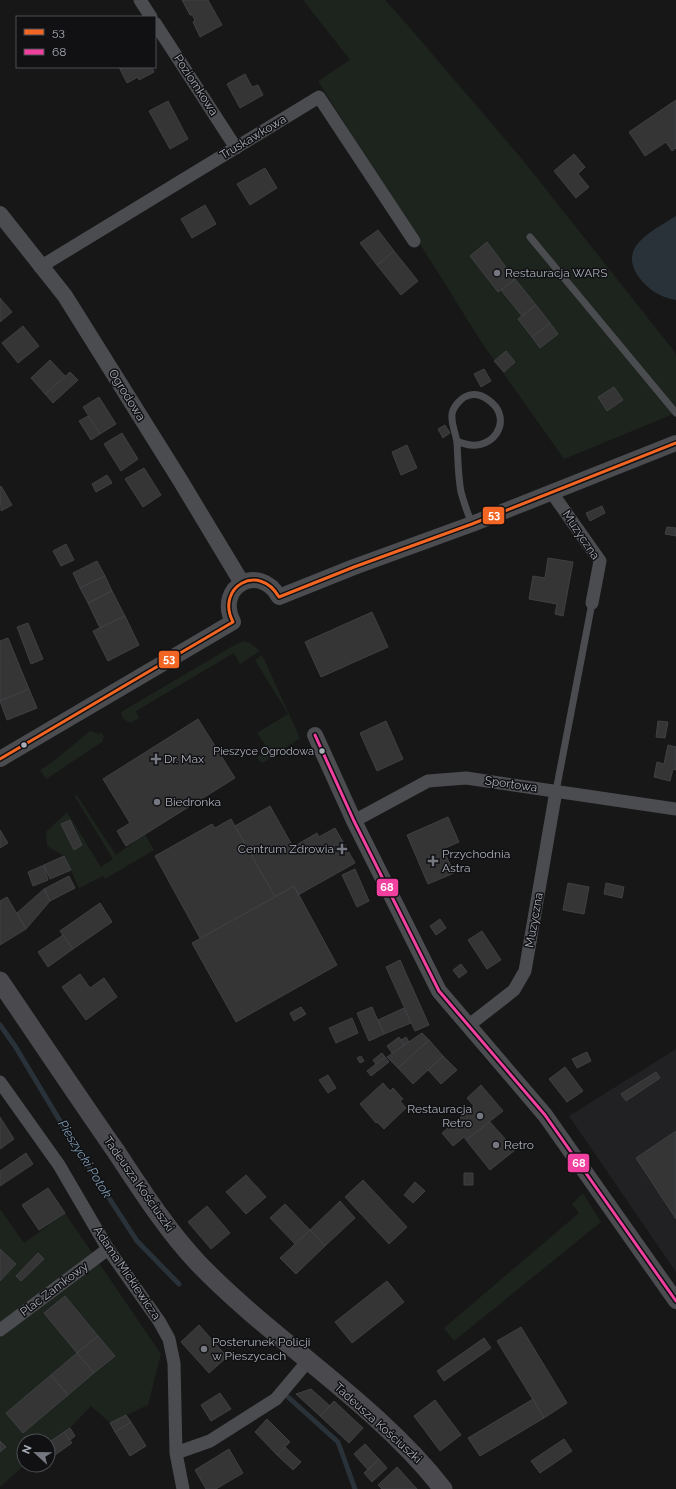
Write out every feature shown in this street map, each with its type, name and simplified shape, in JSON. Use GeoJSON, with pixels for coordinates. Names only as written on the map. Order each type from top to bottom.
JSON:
{"type":"FeatureCollection","features":[{"type":"Feature","properties":{"kind":"main road","name":"Tadeusza Kościuszki"},"geometry":{"type":"LineString","coordinates":[[0,981],[159,1215],[197,1262],[239,1303],[386,1427],[421,1462],[443,1489]]}},
{"type":"Feature","properties":{"kind":"street"},"geometry":{"type":"LineString","coordinates":[[140,0],[150,16]]}},
{"type":"Feature","properties":{"kind":"street","name":"Poziomkowa"},"geometry":{"type":"LineString","coordinates":[[156,25],[236,148]]}},
{"type":"Feature","properties":{"kind":"street","name":"Truskawkowa"},"geometry":{"type":"LineString","coordinates":[[40,267],[319,97],[414,241]]}},
{"type":"Feature","properties":{"kind":"street","name":"Ogrodowa"},"geometry":{"type":"LineString","coordinates":[[0,214],[69,303],[180,480],[242,583]]}},
{"type":"Feature","properties":{"kind":"street"},"geometry":{"type":"LineString","coordinates":[[0,759],[233,622],[228,608],[229,601],[231,594],[242,583],[256,580],[264,581],[270,585],[279,597],[354,567],[472,524],[676,444]]}},
{"type":"Feature","properties":{"kind":"street","name":"Muzyczna"},"geometry":{"type":"LineString","coordinates":[[552,493],[600,561],[592,603]]}},
{"type":"Feature","properties":{"kind":"street"},"geometry":{"type":"LineString","coordinates":[[315,735],[354,821],[439,991],[545,1115],[676,1301]]}},
{"type":"Feature","properties":{"kind":"street","name":"Sportowa"},"geometry":{"type":"LineString","coordinates":[[354,821],[428,781],[466,778],[556,790],[676,809]]}},
{"type":"Feature","properties":{"kind":"street","name":"Muzyczna"},"geometry":{"type":"LineString","coordinates":[[468,1026],[514,990],[526,971],[556,790]]}},
{"type":"Feature","properties":{"kind":"street","name":"Adama Mickiewicza"},"geometry":{"type":"LineString","coordinates":[[0,1082],[59,1165],[108,1249],[160,1321],[169,1339],[174,1362],[176,1453],[182,1489]]}},
{"type":"Feature","properties":{"kind":"street","name":"Plac Zamkowy"},"geometry":{"type":"LineString","coordinates":[[0,1330],[108,1249]]}},
{"type":"Feature","properties":{"kind":"street"},"geometry":{"type":"LineString","coordinates":[[176,1453],[210,1441],[276,1399],[308,1362]]}},
{"type":"Feature","properties":{"kind":"lane"},"geometry":{"type":"LineString","coordinates":[[530,237],[676,413]]}},
{"type":"Feature","properties":{"kind":"lane"},"geometry":{"type":"LineString","coordinates":[[456,442],[466,446],[477,446],[488,442],[497,434],[501,420],[498,409],[488,399],[476,394],[462,398],[452,412],[452,431],[456,442],[461,492],[472,524]]}},
{"type":"Feature","properties":{"kind":"lane"},"geometry":{"type":"LineString","coordinates":[[556,790],[592,603]]}},
{"type":"Feature","properties":{"kind":"shaded area"},"geometry":{"type":"Polygon","coordinates":[[[303,0],[385,0],[404,21],[522,159],[674,351],[676,356],[676,413],[564,459],[482,343],[318,81],[350,60],[303,0]]]}},
{"type":"Feature","properties":{"kind":"shaded area"},"geometry":{"type":"Polygon","coordinates":[[[676,216],[676,300],[661,296],[645,285],[634,269],[632,259],[634,250],[639,242],[656,228],[676,216]]]}},
{"type":"Feature","properties":{"kind":"shaded area"},"geometry":{"type":"Polygon","coordinates":[[[243,641],[250,643],[260,651],[240,664],[234,653],[136,711],[139,718],[131,723],[123,719],[121,712],[243,641]]]}},
{"type":"Feature","properties":{"kind":"shaded area"},"geometry":{"type":"Polygon","coordinates":[[[262,655],[300,738],[263,763],[259,761],[257,757],[268,749],[257,733],[288,714],[255,660],[262,655]]]}},
{"type":"Feature","properties":{"kind":"shaded area"},"geometry":{"type":"Polygon","coordinates":[[[90,731],[99,734],[101,732],[104,736],[102,742],[46,779],[40,770],[55,760],[90,731]]]}},
{"type":"Feature","properties":{"kind":"shaded area"},"geometry":{"type":"Polygon","coordinates":[[[76,794],[116,855],[145,834],[154,850],[105,879],[103,876],[79,888],[64,856],[47,846],[46,832],[67,812],[101,867],[113,859],[75,797],[76,794]]]}},
{"type":"Feature","properties":{"kind":"shaded area"},"geometry":{"type":"Polygon","coordinates":[[[676,1049],[676,1272],[569,1116],[676,1049]]]}},
{"type":"Feature","properties":{"kind":"shaded area"},"geometry":{"type":"Polygon","coordinates":[[[583,1193],[601,1222],[454,1341],[444,1328],[579,1213],[572,1204],[583,1193]]]}},
{"type":"Feature","properties":{"kind":"shaded area"},"geometry":{"type":"Polygon","coordinates":[[[0,1209],[24,1243],[65,1213],[161,1354],[148,1405],[110,1423],[91,1406],[70,1428],[56,1438],[56,1433],[16,1433],[16,1472],[0,1487],[0,1209]]]}},
{"type":"Feature","properties":{"kind":"building"},"geometry":{"type":"Polygon","coordinates":[[[182,0],[208,0],[222,25],[200,37],[193,22],[195,20],[192,15],[190,15],[182,0]]]}},
{"type":"Feature","properties":{"kind":"building"},"geometry":{"type":"Polygon","coordinates":[[[120,68],[152,68],[154,72],[139,80],[138,77],[127,83],[120,68]]]}},
{"type":"Feature","properties":{"kind":"building"},"geometry":{"type":"Polygon","coordinates":[[[245,74],[252,87],[258,85],[263,95],[240,108],[227,84],[245,74]]]}},
{"type":"Feature","properties":{"kind":"building"},"geometry":{"type":"Polygon","coordinates":[[[676,100],[676,148],[672,151],[666,142],[645,156],[629,132],[676,100]]]}},
{"type":"Feature","properties":{"kind":"building"},"geometry":{"type":"Polygon","coordinates":[[[168,101],[188,139],[170,149],[149,111],[168,101]]]}},
{"type":"Feature","properties":{"kind":"building"},"geometry":{"type":"Polygon","coordinates":[[[574,154],[585,167],[578,174],[589,187],[576,198],[554,171],[574,154]]]}},
{"type":"Feature","properties":{"kind":"building"},"geometry":{"type":"Polygon","coordinates":[[[265,168],[277,188],[250,205],[237,184],[265,168]]]}},
{"type":"Feature","properties":{"kind":"building"},"geometry":{"type":"Polygon","coordinates":[[[205,205],[216,224],[192,238],[181,219],[205,205]]]}},
{"type":"Feature","properties":{"kind":"building"},"geometry":{"type":"Polygon","coordinates":[[[378,230],[394,251],[377,265],[360,243],[378,230]]]}},
{"type":"Feature","properties":{"kind":"building"},"geometry":{"type":"Polygon","coordinates":[[[487,242],[515,279],[498,292],[470,256],[487,242]]]}},
{"type":"Feature","properties":{"kind":"building"},"geometry":{"type":"Polygon","coordinates":[[[394,251],[418,281],[401,295],[377,265],[394,251]]]}},
{"type":"Feature","properties":{"kind":"building"},"geometry":{"type":"Polygon","coordinates":[[[515,279],[536,305],[522,316],[501,290],[515,279]]]}},
{"type":"Feature","properties":{"kind":"building"},"geometry":{"type":"Polygon","coordinates":[[[0,298],[12,312],[0,322],[0,298]]]}},
{"type":"Feature","properties":{"kind":"building"},"geometry":{"type":"Polygon","coordinates":[[[536,305],[550,323],[532,337],[518,319],[536,305]]]}},
{"type":"Feature","properties":{"kind":"building"},"geometry":{"type":"Polygon","coordinates":[[[550,323],[558,334],[540,348],[532,337],[550,323]]]}},
{"type":"Feature","properties":{"kind":"building"},"geometry":{"type":"Polygon","coordinates":[[[23,326],[39,346],[18,363],[2,343],[23,326]]]}},
{"type":"Feature","properties":{"kind":"building"},"geometry":{"type":"Polygon","coordinates":[[[506,351],[515,362],[504,372],[494,361],[506,351]]]}},
{"type":"Feature","properties":{"kind":"building"},"geometry":{"type":"Polygon","coordinates":[[[50,360],[65,376],[45,394],[31,378],[50,360]]]}},
{"type":"Feature","properties":{"kind":"building"},"geometry":{"type":"Polygon","coordinates":[[[484,369],[491,381],[481,387],[474,374],[484,369]]]}},
{"type":"Feature","properties":{"kind":"building"},"geometry":{"type":"Polygon","coordinates":[[[70,372],[78,380],[53,403],[45,394],[70,372]]]}},
{"type":"Feature","properties":{"kind":"building"},"geometry":{"type":"Polygon","coordinates":[[[614,387],[623,400],[607,411],[598,397],[614,387]]]}},
{"type":"Feature","properties":{"kind":"building"},"geometry":{"type":"Polygon","coordinates":[[[99,397],[116,424],[100,434],[83,407],[99,397]]]}},
{"type":"Feature","properties":{"kind":"building"},"geometry":{"type":"Polygon","coordinates":[[[88,416],[100,434],[91,440],[79,421],[88,416]]]}},
{"type":"Feature","properties":{"kind":"building"},"geometry":{"type":"Polygon","coordinates":[[[445,425],[450,433],[443,438],[438,429],[445,425]]]}},
{"type":"Feature","properties":{"kind":"building"},"geometry":{"type":"Polygon","coordinates":[[[122,433],[138,459],[121,471],[104,444],[122,433]]]}},
{"type":"Feature","properties":{"kind":"building"},"geometry":{"type":"Polygon","coordinates":[[[407,445],[417,468],[401,475],[392,452],[407,445]]]}},
{"type":"Feature","properties":{"kind":"building"},"geometry":{"type":"Polygon","coordinates":[[[144,468],[161,495],[143,507],[125,479],[144,468]]]}},
{"type":"Feature","properties":{"kind":"building"},"geometry":{"type":"Polygon","coordinates":[[[107,475],[112,483],[96,492],[92,484],[107,475]]]}},
{"type":"Feature","properties":{"kind":"building"},"geometry":{"type":"Polygon","coordinates":[[[1,486],[12,505],[1,511],[0,487],[1,486]]]}},
{"type":"Feature","properties":{"kind":"building"},"geometry":{"type":"Polygon","coordinates":[[[602,506],[605,513],[590,521],[586,513],[602,506]]]}},
{"type":"Feature","properties":{"kind":"building"},"geometry":{"type":"Polygon","coordinates":[[[667,527],[676,528],[676,536],[665,534],[667,527]]]}},
{"type":"Feature","properties":{"kind":"building"},"geometry":{"type":"Polygon","coordinates":[[[66,544],[74,560],[61,566],[53,551],[66,544]]]}},
{"type":"Feature","properties":{"kind":"building"},"geometry":{"type":"Polygon","coordinates":[[[548,558],[573,562],[563,616],[555,614],[557,604],[529,599],[533,576],[545,578],[548,558]]]}},
{"type":"Feature","properties":{"kind":"building"},"geometry":{"type":"Polygon","coordinates":[[[97,561],[105,576],[80,588],[73,573],[97,561]]]}},
{"type":"Feature","properties":{"kind":"building"},"geometry":{"type":"Polygon","coordinates":[[[105,576],[112,591],[88,603],[80,588],[105,576]]]}},
{"type":"Feature","properties":{"kind":"building"},"geometry":{"type":"Polygon","coordinates":[[[112,591],[125,616],[100,628],[88,603],[112,591]]]}},
{"type":"Feature","properties":{"kind":"building"},"geometry":{"type":"Polygon","coordinates":[[[372,612],[388,647],[321,677],[305,642],[372,612]]]}},
{"type":"Feature","properties":{"kind":"building"},"geometry":{"type":"Polygon","coordinates":[[[125,616],[139,645],[108,661],[93,631],[125,616]]]}},
{"type":"Feature","properties":{"kind":"building"},"geometry":{"type":"Polygon","coordinates":[[[28,623],[43,659],[31,664],[17,627],[28,623]]]}},
{"type":"Feature","properties":{"kind":"building"},"geometry":{"type":"Polygon","coordinates":[[[8,638],[29,689],[0,701],[0,641],[8,638]]]}},
{"type":"Feature","properties":{"kind":"building"},"geometry":{"type":"Polygon","coordinates":[[[29,689],[37,708],[7,720],[0,701],[29,689]]]}},
{"type":"Feature","properties":{"kind":"building","name":"Biedronka"},"geometry":{"type":"Polygon","coordinates":[[[198,719],[235,778],[126,846],[117,831],[130,823],[103,779],[198,719]]]}},
{"type":"Feature","properties":{"kind":"building"},"geometry":{"type":"Polygon","coordinates":[[[386,721],[403,759],[377,771],[360,733],[386,721]]]}},
{"type":"Feature","properties":{"kind":"building"},"geometry":{"type":"Polygon","coordinates":[[[658,721],[668,722],[665,738],[656,737],[658,721]]]}},
{"type":"Feature","properties":{"kind":"building"},"geometry":{"type":"Polygon","coordinates":[[[668,745],[676,747],[676,770],[673,769],[670,781],[654,777],[657,762],[664,764],[668,745]]]}},
{"type":"Feature","properties":{"kind":"building"},"geometry":{"type":"Polygon","coordinates":[[[270,806],[293,847],[317,833],[319,837],[335,828],[355,863],[298,895],[294,886],[275,897],[235,826],[270,806]]]}},
{"type":"Feature","properties":{"kind":"building","name":"Przychodnia Astra"},"geometry":{"type":"Polygon","coordinates":[[[448,817],[459,842],[443,849],[454,873],[428,884],[407,835],[448,817]]]}},
{"type":"Feature","properties":{"kind":"building"},"geometry":{"type":"Polygon","coordinates":[[[231,819],[275,897],[200,938],[155,856],[212,824],[215,828],[231,819]]]}},
{"type":"Feature","properties":{"kind":"building"},"geometry":{"type":"Polygon","coordinates":[[[70,820],[82,845],[74,850],[61,824],[70,820]]]}},
{"type":"Feature","properties":{"kind":"building"},"geometry":{"type":"Polygon","coordinates":[[[0,830],[8,843],[0,848],[0,830]]]}},
{"type":"Feature","properties":{"kind":"building"},"geometry":{"type":"Polygon","coordinates":[[[64,856],[71,870],[50,879],[44,865],[64,856]]]}},
{"type":"Feature","properties":{"kind":"building"},"geometry":{"type":"Polygon","coordinates":[[[44,865],[48,880],[33,886],[28,872],[44,865]]]}},
{"type":"Feature","properties":{"kind":"building"},"geometry":{"type":"Polygon","coordinates":[[[355,869],[369,901],[357,907],[342,875],[355,869]]]}},
{"type":"Feature","properties":{"kind":"building"},"geometry":{"type":"Polygon","coordinates":[[[69,876],[75,888],[50,901],[44,889],[69,876]]]}},
{"type":"Feature","properties":{"kind":"building"},"geometry":{"type":"Polygon","coordinates":[[[568,883],[589,887],[584,914],[563,910],[568,883]]]}},
{"type":"Feature","properties":{"kind":"building"},"geometry":{"type":"Polygon","coordinates":[[[606,883],[624,887],[622,898],[604,894],[606,883]]]}},
{"type":"Feature","properties":{"kind":"building"},"geometry":{"type":"Polygon","coordinates":[[[294,886],[337,965],[236,1022],[192,943],[294,886]]]}},
{"type":"Feature","properties":{"kind":"building"},"geometry":{"type":"Polygon","coordinates":[[[44,889],[50,901],[26,929],[17,913],[44,889]]]}},
{"type":"Feature","properties":{"kind":"building"},"geometry":{"type":"Polygon","coordinates":[[[7,897],[26,929],[0,945],[0,901],[7,897]]]}},
{"type":"Feature","properties":{"kind":"building"},"geometry":{"type":"Polygon","coordinates":[[[100,903],[112,922],[73,949],[60,931],[100,903]]]}},
{"type":"Feature","properties":{"kind":"building"},"geometry":{"type":"Polygon","coordinates":[[[440,919],[446,928],[436,935],[430,926],[440,919]]]}},
{"type":"Feature","properties":{"kind":"building"},"geometry":{"type":"Polygon","coordinates":[[[482,931],[501,960],[487,969],[468,940],[482,931]]]}},
{"type":"Feature","properties":{"kind":"building"},"geometry":{"type":"Polygon","coordinates":[[[63,935],[73,949],[48,967],[38,952],[63,935]]]}},
{"type":"Feature","properties":{"kind":"building"},"geometry":{"type":"Polygon","coordinates":[[[400,960],[429,1025],[415,1031],[386,967],[400,960]]]}},
{"type":"Feature","properties":{"kind":"building"},"geometry":{"type":"Polygon","coordinates":[[[461,964],[467,972],[459,978],[453,970],[461,964]]]}},
{"type":"Feature","properties":{"kind":"building"},"geometry":{"type":"Polygon","coordinates":[[[80,974],[90,988],[104,978],[117,997],[86,1020],[62,987],[80,974]]]}},
{"type":"Feature","properties":{"kind":"building"},"geometry":{"type":"Polygon","coordinates":[[[301,1007],[306,1014],[294,1021],[290,1013],[301,1007]]]}},
{"type":"Feature","properties":{"kind":"building"},"geometry":{"type":"Polygon","coordinates":[[[372,1007],[384,1034],[369,1041],[357,1013],[372,1007]]]}},
{"type":"Feature","properties":{"kind":"building"},"geometry":{"type":"Polygon","coordinates":[[[404,1008],[411,1023],[384,1034],[378,1020],[404,1008]]]}},
{"type":"Feature","properties":{"kind":"building"},"geometry":{"type":"Polygon","coordinates":[[[352,1018],[358,1033],[336,1043],[329,1028],[352,1018]]]}},
{"type":"Feature","properties":{"kind":"building"},"geometry":{"type":"Polygon","coordinates":[[[422,1033],[429,1040],[398,1068],[387,1057],[422,1033]]]}},
{"type":"Feature","properties":{"kind":"building"},"geometry":{"type":"Polygon","coordinates":[[[399,1037],[404,1045],[392,1053],[387,1046],[399,1037]]]}},
{"type":"Feature","properties":{"kind":"building"},"geometry":{"type":"Polygon","coordinates":[[[406,1037],[409,1042],[404,1045],[401,1040],[406,1037]]]}},
{"type":"Feature","properties":{"kind":"building"},"geometry":{"type":"Polygon","coordinates":[[[429,1040],[443,1056],[413,1084],[398,1068],[429,1040]]]}},
{"type":"Feature","properties":{"kind":"building"},"geometry":{"type":"Polygon","coordinates":[[[587,1052],[591,1061],[577,1068],[572,1059],[587,1052]]]}},
{"type":"Feature","properties":{"kind":"building"},"geometry":{"type":"Polygon","coordinates":[[[382,1053],[385,1057],[376,1064],[373,1060],[382,1053]]]}},
{"type":"Feature","properties":{"kind":"building"},"geometry":{"type":"Polygon","coordinates":[[[361,1056],[364,1061],[360,1063],[357,1058],[361,1056]]]}},
{"type":"Feature","properties":{"kind":"building"},"geometry":{"type":"Polygon","coordinates":[[[443,1056],[457,1070],[441,1084],[428,1070],[443,1056]]]}},
{"type":"Feature","properties":{"kind":"building"},"geometry":{"type":"Polygon","coordinates":[[[385,1057],[389,1062],[371,1076],[367,1071],[385,1057]]]}},
{"type":"Feature","properties":{"kind":"building"},"geometry":{"type":"Polygon","coordinates":[[[565,1067],[583,1091],[567,1102],[549,1079],[565,1067]]]}},
{"type":"Feature","properties":{"kind":"building"},"geometry":{"type":"Polygon","coordinates":[[[656,1072],[660,1078],[626,1101],[621,1094],[656,1072]]]}},
{"type":"Feature","properties":{"kind":"building"},"geometry":{"type":"Polygon","coordinates":[[[328,1075],[336,1088],[328,1093],[319,1080],[328,1075]]]}},
{"type":"Feature","properties":{"kind":"building"},"geometry":{"type":"Polygon","coordinates":[[[383,1083],[390,1091],[393,1088],[403,1099],[400,1101],[406,1108],[384,1129],[377,1122],[376,1123],[360,1104],[383,1083]]]}},
{"type":"Feature","properties":{"kind":"building","name":"Restauracja Retro"},"geometry":{"type":"Polygon","coordinates":[[[481,1085],[503,1111],[466,1140],[464,1137],[453,1146],[442,1133],[474,1106],[467,1098],[481,1085]]]}},
{"type":"Feature","properties":{"kind":"building"},"geometry":{"type":"Polygon","coordinates":[[[0,1117],[14,1139],[0,1149],[0,1117]]]}},
{"type":"Feature","properties":{"kind":"building"},"geometry":{"type":"Polygon","coordinates":[[[490,1122],[515,1150],[490,1170],[466,1140],[490,1122]]]}},
{"type":"Feature","properties":{"kind":"building"},"geometry":{"type":"Polygon","coordinates":[[[676,1131],[676,1219],[636,1158],[676,1131]]]}},
{"type":"Feature","properties":{"kind":"building"},"geometry":{"type":"Polygon","coordinates":[[[26,1153],[33,1164],[0,1186],[0,1171],[26,1153]]]}},
{"type":"Feature","properties":{"kind":"building"},"geometry":{"type":"Polygon","coordinates":[[[464,1173],[473,1173],[473,1185],[464,1185],[464,1173]]]}},
{"type":"Feature","properties":{"kind":"building"},"geometry":{"type":"Polygon","coordinates":[[[246,1175],[266,1197],[246,1214],[226,1192],[246,1175]]]}},
{"type":"Feature","properties":{"kind":"building"},"geometry":{"type":"Polygon","coordinates":[[[363,1180],[407,1227],[389,1244],[345,1197],[363,1180]]]}},
{"type":"Feature","properties":{"kind":"building"},"geometry":{"type":"Polygon","coordinates":[[[415,1182],[425,1191],[413,1203],[404,1195],[415,1182]]]}},
{"type":"Feature","properties":{"kind":"building"},"geometry":{"type":"Polygon","coordinates":[[[48,1188],[65,1213],[39,1230],[22,1205],[48,1188]]]}},
{"type":"Feature","properties":{"kind":"building"},"geometry":{"type":"Polygon","coordinates":[[[340,1201],[355,1218],[325,1246],[310,1230],[340,1201]]]}},
{"type":"Feature","properties":{"kind":"building"},"geometry":{"type":"Polygon","coordinates":[[[285,1204],[310,1230],[295,1244],[270,1218],[285,1204]]]}},
{"type":"Feature","properties":{"kind":"building"},"geometry":{"type":"Polygon","coordinates":[[[207,1206],[230,1233],[211,1249],[188,1222],[207,1206]]]}},
{"type":"Feature","properties":{"kind":"building"},"geometry":{"type":"Polygon","coordinates":[[[310,1230],[325,1246],[296,1274],[280,1258],[310,1230]]]}},
{"type":"Feature","properties":{"kind":"building"},"geometry":{"type":"Polygon","coordinates":[[[0,1249],[16,1264],[0,1281],[0,1249]]]}},
{"type":"Feature","properties":{"kind":"building"},"geometry":{"type":"Polygon","coordinates":[[[38,1253],[44,1259],[21,1281],[16,1276],[38,1253]]]}},
{"type":"Feature","properties":{"kind":"building"},"geometry":{"type":"Polygon","coordinates":[[[387,1281],[404,1302],[352,1343],[335,1322],[387,1281]]]}},
{"type":"Feature","properties":{"kind":"building"},"geometry":{"type":"Polygon","coordinates":[[[65,1296],[98,1336],[77,1353],[44,1313],[65,1296]]]}},
{"type":"Feature","properties":{"kind":"building","name":"Posterunek Policji w Pieszycach"},"geometry":{"type":"Polygon","coordinates":[[[199,1325],[227,1357],[209,1373],[181,1342],[199,1325]]]}},
{"type":"Feature","properties":{"kind":"building"},"geometry":{"type":"Polygon","coordinates":[[[521,1327],[567,1403],[544,1418],[497,1341],[521,1327]]]}},
{"type":"Feature","properties":{"kind":"building"},"geometry":{"type":"Polygon","coordinates":[[[98,1336],[115,1356],[94,1373],[77,1353],[98,1336]]]}},
{"type":"Feature","properties":{"kind":"building"},"geometry":{"type":"Polygon","coordinates":[[[484,1338],[491,1348],[444,1381],[437,1371],[484,1338]]]}},
{"type":"Feature","properties":{"kind":"building"},"geometry":{"type":"Polygon","coordinates":[[[77,1353],[94,1373],[68,1395],[51,1375],[77,1353]]]}},
{"type":"Feature","properties":{"kind":"building"},"geometry":{"type":"Polygon","coordinates":[[[51,1375],[68,1395],[23,1433],[6,1413],[51,1375]]]}},
{"type":"Feature","properties":{"kind":"building"},"geometry":{"type":"Polygon","coordinates":[[[311,1389],[330,1406],[320,1416],[296,1394],[311,1389]]]}},
{"type":"Feature","properties":{"kind":"building"},"geometry":{"type":"Polygon","coordinates":[[[220,1393],[231,1409],[211,1421],[201,1405],[220,1393]]]}},
{"type":"Feature","properties":{"kind":"building"},"geometry":{"type":"Polygon","coordinates":[[[533,1399],[544,1418],[480,1456],[468,1438],[533,1399]]]}},
{"type":"Feature","properties":{"kind":"building"},"geometry":{"type":"Polygon","coordinates":[[[435,1400],[461,1435],[440,1451],[414,1416],[435,1400]]]}},
{"type":"Feature","properties":{"kind":"building"},"geometry":{"type":"Polygon","coordinates":[[[334,1401],[363,1428],[349,1443],[320,1416],[334,1401]]]}},
{"type":"Feature","properties":{"kind":"building"},"geometry":{"type":"Polygon","coordinates":[[[126,1415],[131,1422],[115,1432],[110,1423],[126,1415]]]}},
{"type":"Feature","properties":{"kind":"building"},"geometry":{"type":"Polygon","coordinates":[[[267,1419],[290,1442],[277,1455],[255,1432],[267,1419]]]}},
{"type":"Feature","properties":{"kind":"building"},"geometry":{"type":"Polygon","coordinates":[[[131,1422],[146,1446],[130,1456],[115,1432],[131,1422]]]}},
{"type":"Feature","properties":{"kind":"building"},"geometry":{"type":"Polygon","coordinates":[[[70,1428],[75,1436],[70,1440],[64,1432],[70,1428]]]}},
{"type":"Feature","properties":{"kind":"building"},"geometry":{"type":"Polygon","coordinates":[[[64,1432],[72,1443],[56,1454],[56,1438],[64,1432]]]}},
{"type":"Feature","properties":{"kind":"building"},"geometry":{"type":"Polygon","coordinates":[[[564,1439],[572,1451],[540,1473],[531,1461],[564,1439]]]}},
{"type":"Feature","properties":{"kind":"building"},"geometry":{"type":"Polygon","coordinates":[[[0,1441],[6,1447],[0,1452],[0,1441]]]}},
{"type":"Feature","properties":{"kind":"building"},"geometry":{"type":"Polygon","coordinates":[[[365,1444],[379,1459],[368,1470],[354,1454],[365,1444]]]}},
{"type":"Feature","properties":{"kind":"building"},"geometry":{"type":"Polygon","coordinates":[[[285,1447],[301,1462],[293,1470],[277,1455],[285,1447]]]}},
{"type":"Feature","properties":{"kind":"building"},"geometry":{"type":"Polygon","coordinates":[[[229,1449],[243,1473],[216,1489],[206,1489],[195,1470],[229,1449]]]}},
{"type":"Feature","properties":{"kind":"building"},"geometry":{"type":"Polygon","coordinates":[[[379,1459],[387,1468],[372,1482],[364,1473],[379,1459]]]}},
{"type":"Feature","properties":{"kind":"building"},"geometry":{"type":"Polygon","coordinates":[[[397,1467],[417,1489],[382,1489],[378,1485],[397,1467]]]}},
{"type":"Feature","properties":{"kind":"waterway","name":"Pieszycki Potok"},"geometry":{"type":"LineString","coordinates":[[0,1025],[15,1046],[72,1141],[137,1241],[179,1284]]}},
{"type":"Feature","properties":{"kind":"waterway","name":"Pieszycki Potok"},"geometry":{"type":"LineString","coordinates":[[288,1397],[338,1442],[355,1489]]}},
{"type":"Feature","properties":{"kind":"transit line","name":"53"},"geometry":{"type":"LineString","coordinates":[[0,759],[233,622],[229,609],[230,598],[234,589],[242,583],[251,580],[261,581],[271,587],[279,597],[354,567],[472,524],[676,443]]}},
{"type":"Feature","properties":{"kind":"transit line","name":"68"},"geometry":{"type":"LineString","coordinates":[[315,735],[354,821],[439,991],[545,1115],[676,1301]]}},
{"type":"Feature","properties":{"kind":"place","name":"Restauracja WARS"},"geometry":{"type":"Point","coordinates":[497,273]}},
{"type":"Feature","properties":{"kind":"place","name":"Pieszyce Ogrodowa"},"geometry":{"type":"Point","coordinates":[322,751]}},
{"type":"Feature","properties":{"kind":"place","name":"Dr. Max"},"geometry":{"type":"Point","coordinates":[156,759]}},
{"type":"Feature","properties":{"kind":"place","name":"Biedronka"},"geometry":{"type":"Point","coordinates":[157,802]}},
{"type":"Feature","properties":{"kind":"place","name":"Centrum Zdrowia"},"geometry":{"type":"Point","coordinates":[342,849]}},
{"type":"Feature","properties":{"kind":"place","name":"Przychodnia Astra"},"geometry":{"type":"Point","coordinates":[433,861]}},
{"type":"Feature","properties":{"kind":"place","name":"Restauracja Retro"},"geometry":{"type":"Point","coordinates":[480,1116]}},
{"type":"Feature","properties":{"kind":"place","name":"Retro"},"geometry":{"type":"Point","coordinates":[496,1145]}},
{"type":"Feature","properties":{"kind":"place","name":"Posterunek Policji w Pieszycach"},"geometry":{"type":"Point","coordinates":[204,1349]}}]}
